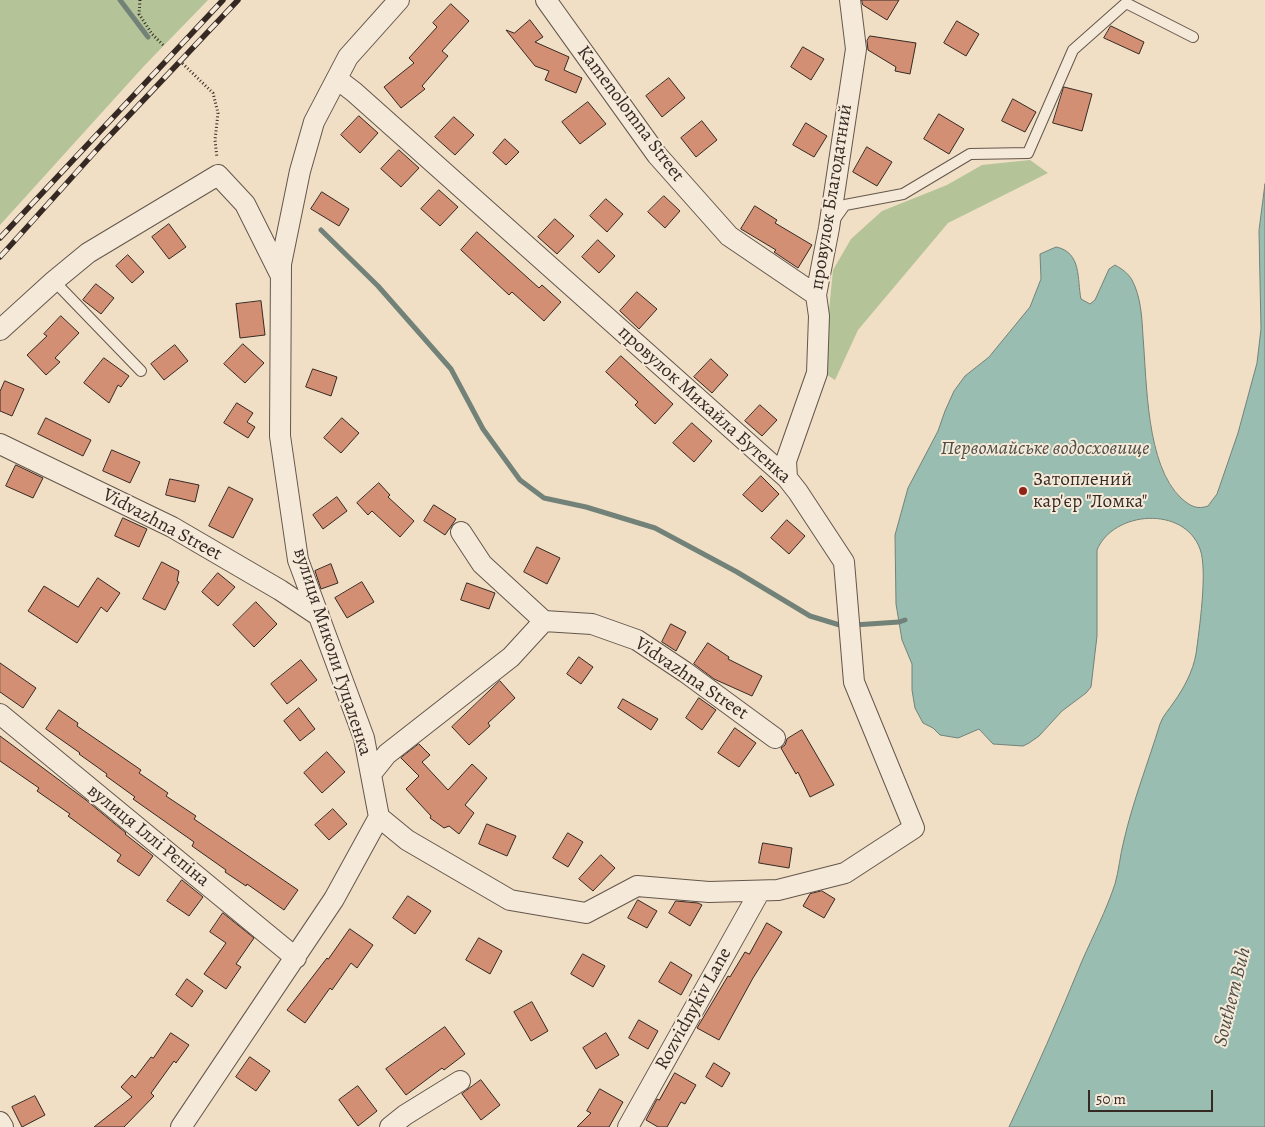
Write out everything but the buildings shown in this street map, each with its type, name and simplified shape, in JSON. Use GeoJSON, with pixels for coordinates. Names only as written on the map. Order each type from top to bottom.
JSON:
{"type":"FeatureCollection","features":[{"type":"Feature","properties":{"kind":"street","name":"вулиця Миколи Гуцаленка"},"geometry":{"type":"LineString","coordinates":[[379,817],[364,738],[298,560],[280,436],[281,264],[300,171],[314,122],[348,57],[399,0]]}},
{"type":"Feature","properties":{"kind":"street","name":"Kamenolomna Street"},"geometry":{"type":"LineString","coordinates":[[546,0],[657,156],[729,236],[816,294]]}},
{"type":"Feature","properties":{"kind":"street","name":"провулок Благодатний"},"geometry":{"type":"LineString","coordinates":[[787,478],[786,461],[817,373],[819,316],[816,294],[829,228],[856,48],[850,0]]}},
{"type":"Feature","properties":{"kind":"street","name":"провулок Михайла Бутенка"},"geometry":{"type":"LineString","coordinates":[[337,79],[362,99],[787,478],[844,562],[854,682],[914,828],[845,873],[778,890],[760,891]]}},
{"type":"Feature","properties":{"kind":"street"},"geometry":{"type":"LineString","coordinates":[[0,330],[88,253],[218,174],[245,204],[281,276]]}},
{"type":"Feature","properties":{"kind":"street","name":"Vidvazhna Street"},"geometry":{"type":"LineString","coordinates":[[0,444],[172,527],[280,590],[319,616]]}},
{"type":"Feature","properties":{"kind":"street"},"geometry":{"type":"LineString","coordinates":[[371,774],[387,754],[511,657],[544,621],[482,564],[461,532]]}},
{"type":"Feature","properties":{"kind":"street","name":"Vidvazhna Street"},"geometry":{"type":"LineString","coordinates":[[544,621],[592,624],[637,640],[685,672],[775,738]]}},
{"type":"Feature","properties":{"kind":"street","name":"вулиця Іллі Рєпіна"},"geometry":{"type":"LineString","coordinates":[[0,714],[296,958]]}},
{"type":"Feature","properties":{"kind":"street"},"geometry":{"type":"LineString","coordinates":[[181,1127],[334,899],[379,817],[407,840],[510,900],[586,913],[636,886],[708,892],[760,891]]}},
{"type":"Feature","properties":{"kind":"street","name":"Rozvidnykiv Lane"},"geometry":{"type":"LineString","coordinates":[[628,1127],[760,891]]}},
{"type":"Feature","properties":{"kind":"street"},"geometry":{"type":"LineString","coordinates":[[390,1127],[405,1115],[460,1081]]}},
{"type":"Feature","properties":{"kind":"street"},"geometry":{"type":"LineString","coordinates":[[0,1122],[3,1127]]}},
{"type":"Feature","properties":{"kind":"lane"},"geometry":{"type":"LineString","coordinates":[[829,228],[845,205],[903,194],[970,154],[1028,153],[1073,50],[1126,3],[1193,37]]}},
{"type":"Feature","properties":{"kind":"lane"},"geometry":{"type":"LineString","coordinates":[[54,281],[142,371]]}},
{"type":"Feature","properties":{"kind":"path"},"geometry":{"type":"LineString","coordinates":[[140,0],[139,14],[152,34],[164,46]]}},
{"type":"Feature","properties":{"kind":"path"},"geometry":{"type":"LineString","coordinates":[[180,62],[213,93],[218,113],[215,140],[218,174]]}},
{"type":"Feature","properties":{"kind":"green space"},"geometry":{"type":"Polygon","coordinates":[[[0,0],[208,0],[144,66],[0,225],[0,0]]]}},
{"type":"Feature","properties":{"kind":"green space"},"geometry":{"type":"Polygon","coordinates":[[[1030,160],[1048,173],[948,223],[858,330],[835,380],[824,373],[833,270],[851,239],[882,211],[947,185],[982,165],[1030,160]]]}},
{"type":"Feature","properties":{"kind":"water","name":"Первомайське водосховище"},"geometry":{"type":"Polygon","coordinates":[[[1265,184],[1265,1127],[1009,1127],[1104,914],[1116,879],[1132,811],[1161,721],[1181,691],[1193,667],[1202,601],[1202,559],[1200,549],[1192,535],[1179,525],[1165,520],[1148,518],[1132,521],[1118,527],[1105,537],[1097,550],[1097,636],[1091,687],[1062,711],[1039,736],[1029,743],[1023,746],[993,744],[979,729],[958,738],[940,735],[933,728],[923,723],[915,708],[912,690],[912,664],[902,640],[896,604],[895,535],[908,488],[938,431],[954,391],[965,376],[989,357],[1030,307],[1041,279],[1040,254],[1056,247],[1064,250],[1074,261],[1077,268],[1081,299],[1090,304],[1095,300],[1109,269],[1115,265],[1125,271],[1132,280],[1137,293],[1142,322],[1150,422],[1161,465],[1169,483],[1181,498],[1194,507],[1208,506],[1217,494],[1238,433],[1257,363],[1261,329],[1259,231],[1265,184]]]}},
{"type":"Feature","properties":{"kind":"waterway"},"geometry":{"type":"LineString","coordinates":[[120,0],[148,37]]}},
{"type":"Feature","properties":{"kind":"waterway"},"geometry":{"type":"LineString","coordinates":[[321,230],[378,286],[451,369],[483,429],[520,480],[544,498],[586,507],[655,528],[737,572],[810,616],[843,626]]}},
{"type":"Feature","properties":{"kind":"waterway"},"geometry":{"type":"LineString","coordinates":[[854,625],[905,620]]}},
{"type":"Feature","properties":{"kind":"railway"},"geometry":{"type":"LineString","coordinates":[[0,238],[223,0]]}},
{"type":"Feature","properties":{"kind":"railway"},"geometry":{"type":"LineString","coordinates":[[0,257],[102,144],[238,0]]}},
{"type":"Feature","properties":{"kind":"place","name":"Затоплений кар'єр \"Ломка\""},"geometry":{"type":"Point","coordinates":[1023,491]}},
{"type":"Feature","properties":{"kind":"water label","name":"Southern Buh"},"geometry":{"type":"Point","coordinates":[1233,997]}}]}
